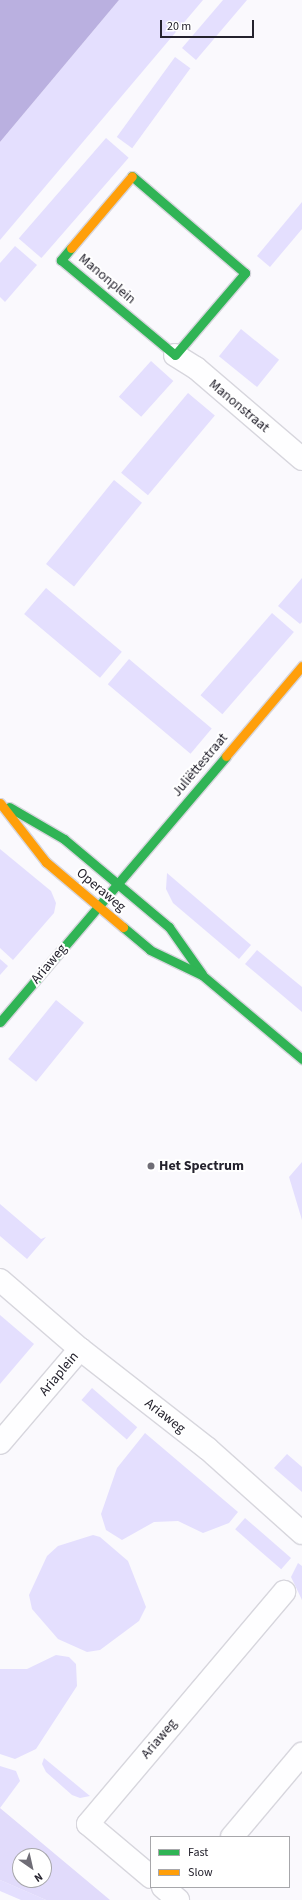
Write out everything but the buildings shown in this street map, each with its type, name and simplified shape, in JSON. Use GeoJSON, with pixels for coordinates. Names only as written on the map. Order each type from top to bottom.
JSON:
{"type":"FeatureCollection","features":[{"type":"Feature","properties":{"kind":"street","name":"Manonplein"},"geometry":{"type":"LineString","coordinates":[[132,176],[245,273],[175,355],[61,260],[132,176]]}},
{"type":"Feature","properties":{"kind":"street","name":"Manonstraat"},"geometry":{"type":"LineString","coordinates":[[175,355],[196,368],[302,459]]}},
{"type":"Feature","properties":{"kind":"street","name":"Juliëttestraat"},"geometry":{"type":"LineString","coordinates":[[99,906],[302,666]]}},
{"type":"Feature","properties":{"kind":"street","name":"Operaweg"},"geometry":{"type":"LineString","coordinates":[[0,802],[64,839],[118,882],[169,927],[202,975]]}},
{"type":"Feature","properties":{"kind":"street","name":"Operaweg"},"geometry":{"type":"LineString","coordinates":[[0,802],[46,862],[150,950],[202,975],[302,1059]]}},
{"type":"Feature","properties":{"kind":"street","name":"Ariaweg"},"geometry":{"type":"LineString","coordinates":[[0,1022],[99,906]]}},
{"type":"Feature","properties":{"kind":"street","name":"Ariaplein"},"geometry":{"type":"LineString","coordinates":[[0,1280],[80,1349],[0,1443]]}},
{"type":"Feature","properties":{"kind":"street","name":"Ariaweg"},"geometry":{"type":"LineString","coordinates":[[80,1349],[208,1450],[302,1533]]}},
{"type":"Feature","properties":{"kind":"street","name":"Ariaweg"},"geometry":{"type":"LineString","coordinates":[[150,1876],[88,1824],[284,1592]]}},
{"type":"Feature","properties":{"kind":"street"},"geometry":{"type":"LineString","coordinates":[[233,1836],[302,1754]]}},
{"type":"Feature","properties":{"kind":"street"},"geometry":{"type":"LineString","coordinates":[[163,1888],[178,1900],[188,1888]]}},
{"type":"Feature","properties":{"kind":"shaded area"},"geometry":{"type":"Polygon","coordinates":[[[0,0],[119,0],[0,142],[0,0]]]}},
{"type":"Feature","properties":{"kind":"shaded area"},"geometry":{"type":"Polygon","coordinates":[[[119,0],[203,0],[0,240],[0,142],[119,0]]]}},
{"type":"Feature","properties":{"kind":"shaded area"},"geometry":{"type":"Polygon","coordinates":[[[223,0],[247,0],[196,60],[182,48],[223,0]]]}},
{"type":"Feature","properties":{"kind":"shaded area"},"geometry":{"type":"Polygon","coordinates":[[[175,57],[190,68],[132,148],[117,137],[175,57]]]}},
{"type":"Feature","properties":{"kind":"shaded area"},"geometry":{"type":"Polygon","coordinates":[[[106,138],[129,158],[41,258],[19,238],[106,138]]]}},
{"type":"Feature","properties":{"kind":"shaded area"},"geometry":{"type":"Polygon","coordinates":[[[302,202],[302,229],[270,267],[257,256],[302,202]]]}},
{"type":"Feature","properties":{"kind":"shaded area"},"geometry":{"type":"Polygon","coordinates":[[[15,246],[37,265],[5,302],[0,297],[0,263],[15,246]]]}},
{"type":"Feature","properties":{"kind":"shaded area"},"geometry":{"type":"Polygon","coordinates":[[[241,329],[279,360],[257,387],[219,356],[241,329]]]}},
{"type":"Feature","properties":{"kind":"shaded area"},"geometry":{"type":"Polygon","coordinates":[[[151,361],[173,381],[141,417],[119,397],[151,361]]]}},
{"type":"Feature","properties":{"kind":"shaded area"},"geometry":{"type":"Polygon","coordinates":[[[188,393],[215,415],[148,495],[121,473],[188,393]]]}},
{"type":"Feature","properties":{"kind":"shaded area"},"geometry":{"type":"Polygon","coordinates":[[[114,480],[142,503],[74,587],[46,564],[114,480]]]}},
{"type":"Feature","properties":{"kind":"shaded area"},"geometry":{"type":"Polygon","coordinates":[[[302,578],[302,622],[300,624],[278,606],[302,578]]]}},
{"type":"Feature","properties":{"kind":"shaded area"},"geometry":{"type":"Polygon","coordinates":[[[46,588],[122,652],[100,678],[24,614],[46,588]]]}},
{"type":"Feature","properties":{"kind":"shaded area"},"geometry":{"type":"Polygon","coordinates":[[[272,613],[294,632],[222,714],[200,695],[272,613]]]}},
{"type":"Feature","properties":{"kind":"shaded area"},"geometry":{"type":"Polygon","coordinates":[[[129,659],[212,728],[191,754],[108,684],[129,659]]]}},
{"type":"Feature","properties":{"kind":"shaded area"},"geometry":{"type":"Polygon","coordinates":[[[0,849],[51,891],[56,903],[54,913],[13,960],[0,948],[0,849]]]}},
{"type":"Feature","properties":{"kind":"shaded area"},"geometry":{"type":"Polygon","coordinates":[[[167,873],[251,945],[239,959],[173,903],[166,889],[167,873]]]}},
{"type":"Feature","properties":{"kind":"shaded area"},"geometry":{"type":"Polygon","coordinates":[[[257,950],[302,987],[302,1012],[245,964],[257,950]]]}},
{"type":"Feature","properties":{"kind":"shaded area"},"geometry":{"type":"Polygon","coordinates":[[[0,959],[8,966],[0,975],[0,959]]]}},
{"type":"Feature","properties":{"kind":"shaded area"},"geometry":{"type":"Polygon","coordinates":[[[56,1000],[84,1023],[36,1082],[8,1059],[56,1000]]]}},
{"type":"Feature","properties":{"kind":"shaded area"},"geometry":{"type":"Polygon","coordinates":[[[302,1162],[302,1220],[289,1177],[302,1162]]]}},
{"type":"Feature","properties":{"kind":"shaded area"},"geometry":{"type":"Polygon","coordinates":[[[0,1204],[41,1239],[46,1237],[27,1259],[0,1236],[0,1204]]]}},
{"type":"Feature","properties":{"kind":"shaded area"},"geometry":{"type":"Polygon","coordinates":[[[0,1315],[34,1344],[0,1384],[0,1315]]]}},
{"type":"Feature","properties":{"kind":"shaded area"},"geometry":{"type":"Polygon","coordinates":[[[92,1388],[137,1427],[127,1439],[82,1400],[92,1388]]]}},
{"type":"Feature","properties":{"kind":"shaded area"},"geometry":{"type":"Polygon","coordinates":[[[145,1433],[238,1512],[229,1523],[203,1533],[178,1521],[154,1522],[122,1540],[106,1530],[101,1514],[117,1468],[145,1433]]]}},
{"type":"Feature","properties":{"kind":"shaded area"},"geometry":{"type":"Polygon","coordinates":[[[287,1454],[302,1467],[302,1492],[274,1468],[287,1454]]]}},
{"type":"Feature","properties":{"kind":"shaded area"},"geometry":{"type":"Polygon","coordinates":[[[245,1518],[291,1558],[281,1569],[235,1529],[245,1518]]]}},
{"type":"Feature","properties":{"kind":"shaded area"},"geometry":{"type":"Polygon","coordinates":[[[93,1535],[100,1537],[128,1561],[146,1607],[139,1621],[100,1650],[87,1652],[58,1639],[32,1609],[29,1595],[47,1556],[58,1546],[93,1535]]]}},
{"type":"Feature","properties":{"kind":"shaded area"},"geometry":{"type":"Polygon","coordinates":[[[298,1563],[302,1566],[302,1600],[291,1577],[298,1563]]]}},
{"type":"Feature","properties":{"kind":"shaded area"},"geometry":{"type":"Polygon","coordinates":[[[56,1655],[69,1657],[76,1664],[77,1686],[36,1749],[15,1759],[0,1754],[0,1669],[27,1669],[56,1655]]]}},
{"type":"Feature","properties":{"kind":"shaded area"},"geometry":{"type":"Polygon","coordinates":[[[44,1758],[90,1796],[80,1798],[72,1795],[46,1772],[42,1764],[44,1758]]]}},
{"type":"Feature","properties":{"kind":"shaded area"},"geometry":{"type":"Polygon","coordinates":[[[0,1766],[16,1771],[20,1781],[0,1808],[0,1766]]]}},
{"type":"Feature","properties":{"kind":"shaded area"},"geometry":{"type":"Polygon","coordinates":[[[0,1808],[48,1848],[12,1848],[12,1885],[0,1880],[0,1808]]]}},
{"type":"Feature","properties":{"kind":"shaded area"},"geometry":{"type":"Polygon","coordinates":[[[52,1851],[110,1900],[46,1900],[18,1888],[52,1888],[52,1851]]]}},
{"type":"Feature","properties":{"kind":"shaded area"},"geometry":{"type":"Polygon","coordinates":[[[0,1880],[12,1885],[12,1888],[18,1888],[46,1900],[21,1900],[0,1891],[0,1880]]]}},
{"type":"Feature","properties":{"kind":"traffic: fast"},"geometry":{"type":"LineString","coordinates":[[71,248],[61,260],[175,355],[245,273],[132,176]]}},
{"type":"Feature","properties":{"kind":"traffic: fast"},"geometry":{"type":"LineString","coordinates":[[0,1022],[226,756]]}},
{"type":"Feature","properties":{"kind":"traffic: fast"},"geometry":{"type":"LineString","coordinates":[[9,807],[64,839],[169,927],[202,974]]}},
{"type":"Feature","properties":{"kind":"traffic: fast"},"geometry":{"type":"LineString","coordinates":[[123,927],[150,950],[202,975],[302,1059]]}},
{"type":"Feature","properties":{"kind":"traffic: slow"},"geometry":{"type":"LineString","coordinates":[[71,248],[132,176]]}},
{"type":"Feature","properties":{"kind":"traffic: slow"},"geometry":{"type":"LineString","coordinates":[[226,756],[302,666]]}},
{"type":"Feature","properties":{"kind":"traffic: slow"},"geometry":{"type":"LineString","coordinates":[[0,803],[46,862],[123,927]]}},
{"type":"Feature","properties":{"kind":"place","name":"Het Spectrum"},"geometry":{"type":"Point","coordinates":[151,1166]}}]}
